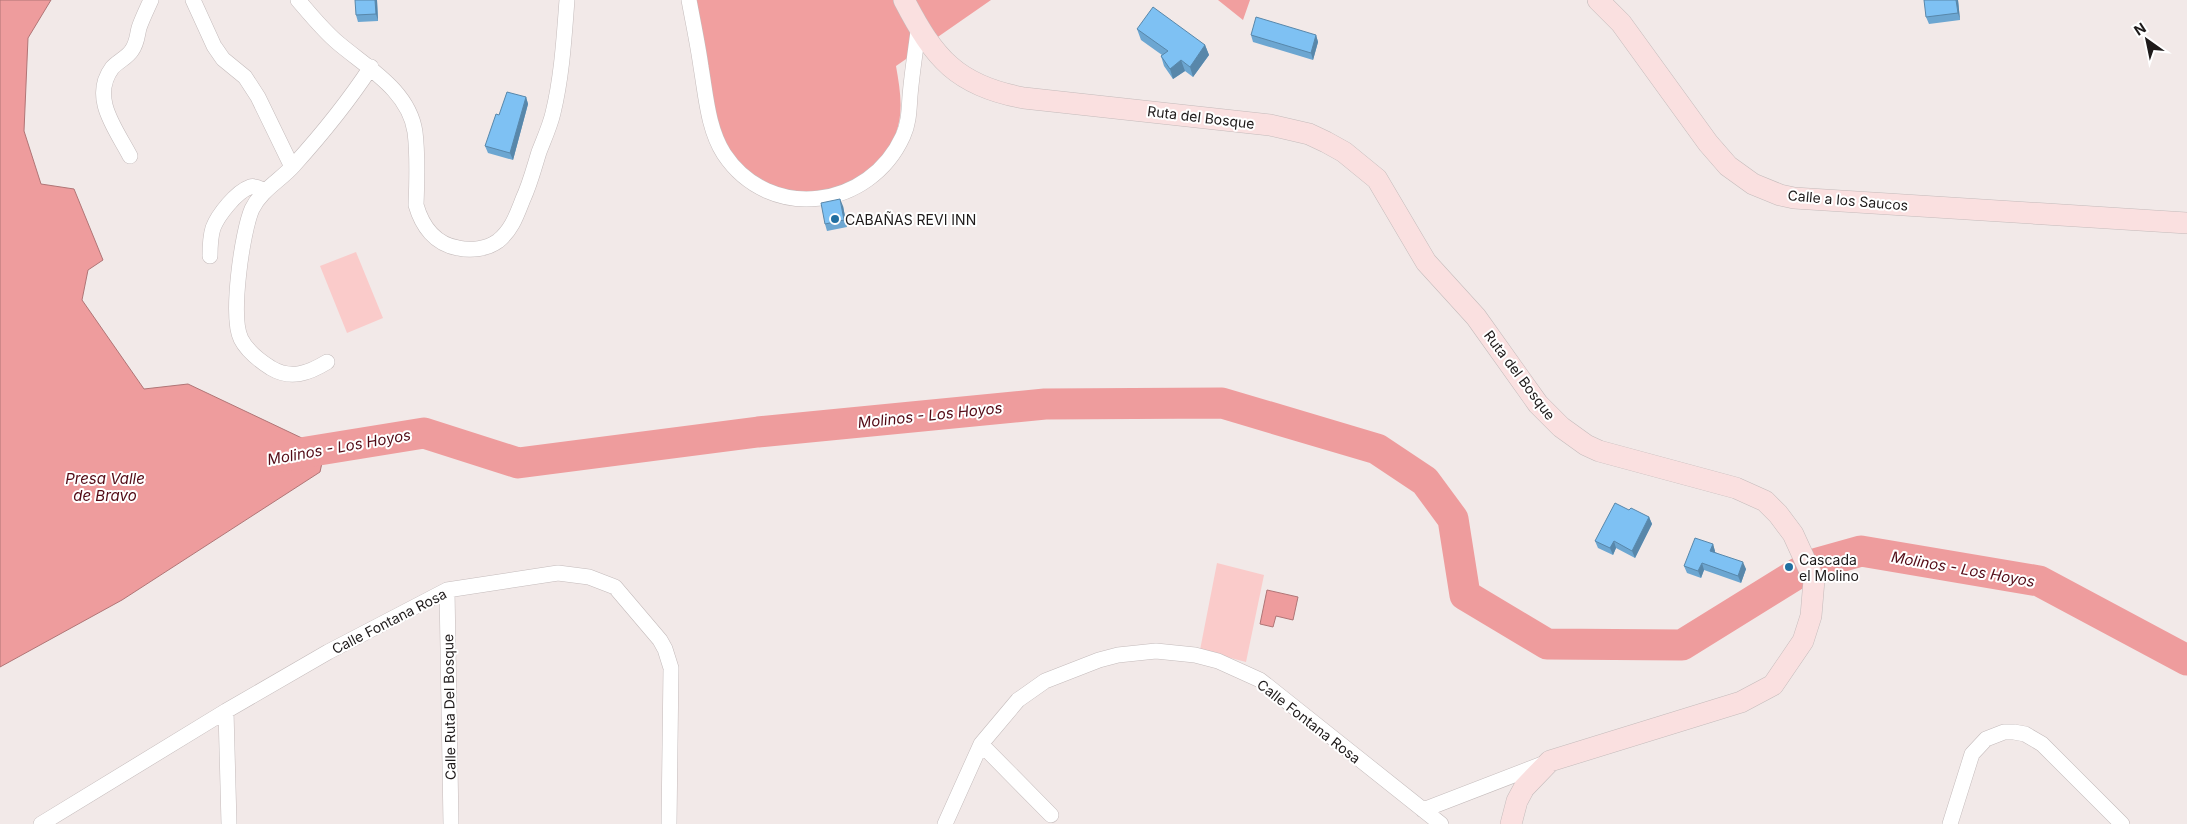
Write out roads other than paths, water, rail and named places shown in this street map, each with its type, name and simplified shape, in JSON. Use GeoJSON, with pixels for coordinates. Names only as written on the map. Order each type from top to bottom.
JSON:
{"type":"FeatureCollection","features":[{"type":"Feature","properties":{"kind":"street"},"geometry":{"type":"LineString","coordinates":[[130,156],[103,105],[103,95],[108,76],[136,43],[138,30],[151,0]]}},
{"type":"Feature","properties":{"kind":"street"},"geometry":{"type":"LineString","coordinates":[[193,0],[214,46],[223,59],[245,77],[258,97],[292,168]]}},
{"type":"Feature","properties":{"kind":"street"},"geometry":{"type":"LineString","coordinates":[[298,0],[337,41],[371,67],[403,104],[415,131],[416,205],[424,227],[432,236],[452,247],[476,249],[497,241],[513,223],[531,182],[553,114],[562,61],[568,0]]}},
{"type":"Feature","properties":{"kind":"street"},"geometry":{"type":"LineString","coordinates":[[689,0],[708,111],[717,140],[734,166],[757,185],[771,192],[800,199],[832,196],[862,184],[887,162],[896,149],[908,119],[919,24]]}},
{"type":"Feature","properties":{"kind":"street","name":"Ruta del Bosque"},"geometry":{"type":"LineString","coordinates":[[904,0],[929,44],[940,58],[954,71],[971,82],[988,89],[1024,98],[1270,125],[1309,134],[1344,152],[1377,179],[1426,262],[1476,317],[1538,404],[1561,427],[1586,444],[1613,456],[1736,488],[1765,502],[1778,514],[1793,534],[1814,580],[1811,616],[1803,641],[1772,685],[1741,702],[1550,762],[1524,788],[1517,800],[1511,824]]}},
{"type":"Feature","properties":{"kind":"street","name":"Calle a los Saucos"},"geometry":{"type":"LineString","coordinates":[[1598,0],[1620,23],[1717,155],[1740,176],[1766,190],[1794,198],[2187,223]]}},
{"type":"Feature","properties":{"kind":"street"},"geometry":{"type":"LineString","coordinates":[[327,362],[310,372],[292,375],[274,370],[257,358],[241,339],[236,320],[240,262],[252,209],[265,191],[292,168],[346,104],[371,67]]}},
{"type":"Feature","properties":{"kind":"street"},"geometry":{"type":"LineString","coordinates":[[210,256],[210,240],[214,226],[227,208],[239,195],[250,187],[256,187],[265,191]]}},
{"type":"Feature","properties":{"kind":"street","name":"Calle Fontana Rosa"},"geometry":{"type":"LineString","coordinates":[[41,824],[226,711],[328,652],[447,590],[558,573],[589,577],[615,587],[665,648],[671,668],[669,824]]}},
{"type":"Feature","properties":{"kind":"street","name":"Calle Ruta Del Bosque"},"geometry":{"type":"LineString","coordinates":[[447,590],[451,824]]}},
{"type":"Feature","properties":{"kind":"street","name":"Calle Fontana Rosa"},"geometry":{"type":"LineString","coordinates":[[945,824],[981,744],[1018,700],[1045,681],[1118,655],[1147,652],[1176,652],[1218,661],[1260,680],[1440,824]]}},
{"type":"Feature","properties":{"kind":"street"},"geometry":{"type":"LineString","coordinates":[[226,711],[229,824]]}},
{"type":"Feature","properties":{"kind":"street"},"geometry":{"type":"LineString","coordinates":[[1950,824],[1972,754],[1986,739],[2004,732],[2025,734],[2042,744],[2122,824]]}},
{"type":"Feature","properties":{"kind":"street"},"geometry":{"type":"LineString","coordinates":[[981,744],[1051,815]]}},
{"type":"Feature","properties":{"kind":"street"},"geometry":{"type":"LineString","coordinates":[[1423,810],[1550,762]]}},
{"type":"Feature","properties":{"kind":"water","name":"Presa Valle de Bravo"},"geometry":{"type":"Polygon","coordinates":[[[0,0],[51,0],[28,38],[24,131],[41,184],[74,189],[103,260],[88,270],[82,300],[144,389],[188,384],[325,449],[320,472],[122,600],[0,667],[0,0]]]}},
{"type":"Feature","properties":{"kind":"water"},"geometry":{"type":"Polygon","coordinates":[[[1267,590],[1298,597],[1293,620],[1276,616],[1273,627],[1260,624],[1267,590]]]}},
{"type":"Feature","properties":{"kind":"waterway","name":"Molinos - Los Hoyos"},"geometry":{"type":"LineString","coordinates":[[282,456],[424,433],[518,463],[758,432],[1045,404],[1222,403],[1377,449],[1425,481],[1453,519],[1465,595],[1547,644],[1682,645],[1811,565],[1861,551],[2039,581],[2187,660]]}},
{"type":"Feature","properties":{"kind":"place","name":"CABAÑAS REVI INN"},"geometry":{"type":"Point","coordinates":[835,219]}},
{"type":"Feature","properties":{"kind":"place","name":"Cascada el Molino"},"geometry":{"type":"Point","coordinates":[1789,567]}}]}
